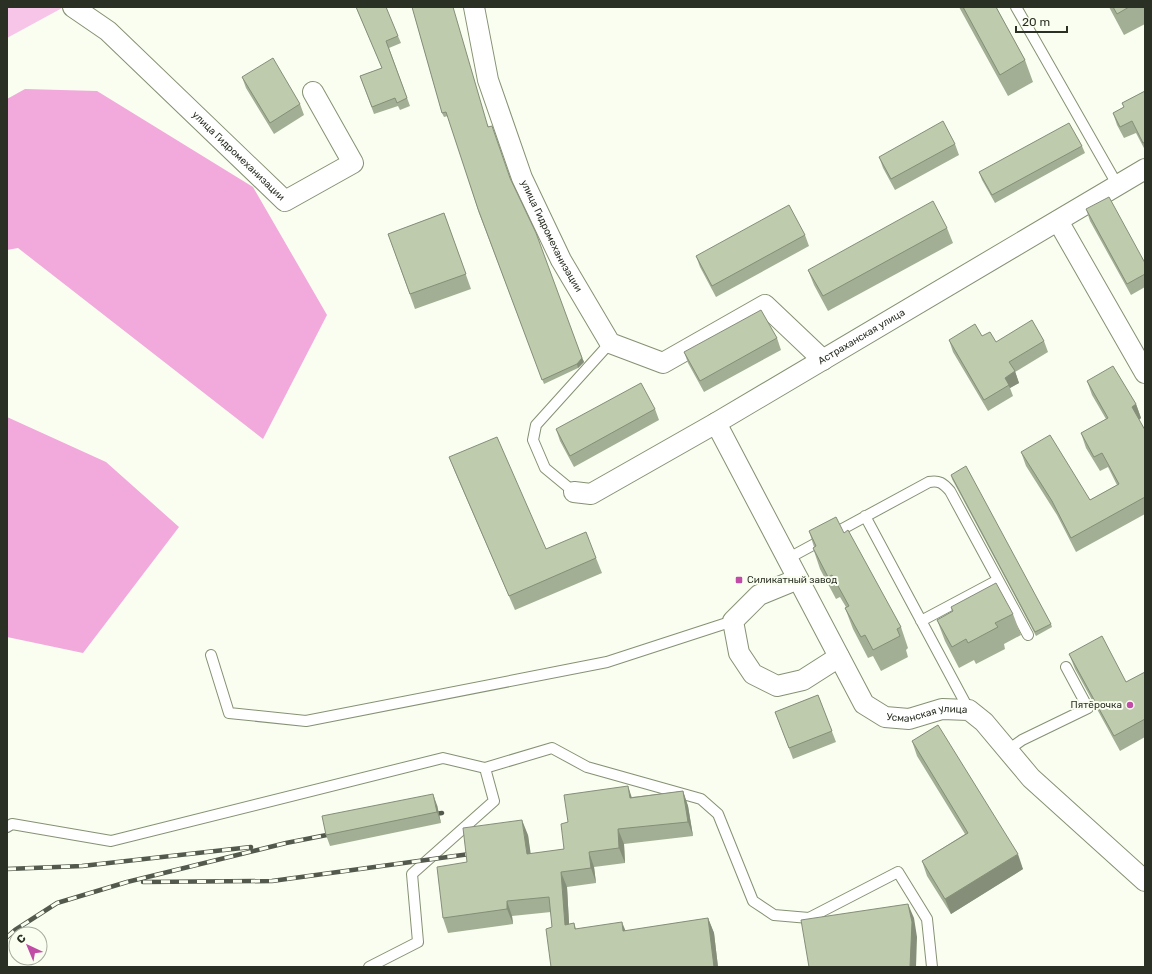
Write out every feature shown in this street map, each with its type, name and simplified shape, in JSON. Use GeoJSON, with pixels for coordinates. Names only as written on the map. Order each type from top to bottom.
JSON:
{"type":"FeatureCollection","features":[{"type":"Feature","properties":{"kind":"street","name":"улица Гидромеханизации"},"geometry":{"type":"LineString","coordinates":[[73,7],[108,31],[284,201],[353,163],[313,92]]}},
{"type":"Feature","properties":{"kind":"street","name":"улица Гидромеханизации"},"geometry":{"type":"LineString","coordinates":[[474,7],[488,80],[522,178],[561,260],[610,343]]}},
{"type":"Feature","properties":{"kind":"street","name":"Астраханская улица"},"geometry":{"type":"LineString","coordinates":[[574,492],[591,494],[824,360],[1145,169]]}},
{"type":"Feature","properties":{"kind":"street"},"geometry":{"type":"LineString","coordinates":[[1058,221],[1145,373]]}},
{"type":"Feature","properties":{"kind":"street"},"geometry":{"type":"LineString","coordinates":[[610,343],[662,363],[765,305],[824,360]]}},
{"type":"Feature","properties":{"kind":"street","name":"Усманская улица"},"geometry":{"type":"LineString","coordinates":[[716,423],[864,704],[885,717],[909,719],[942,709],[969,710],[984,722],[1031,778],[1145,881]]}},
{"type":"Feature","properties":{"kind":"street"},"geometry":{"type":"LineString","coordinates":[[798,579],[759,595],[733,621],[739,653],[753,674],[777,686],[803,680],[839,657]]}},
{"type":"Feature","properties":{"kind":"lane"},"geometry":{"type":"LineString","coordinates":[[1016,7],[1118,186]]}},
{"type":"Feature","properties":{"kind":"lane"},"geometry":{"type":"LineString","coordinates":[[574,492],[545,468],[532,440],[536,425],[610,343]]}},
{"type":"Feature","properties":{"kind":"lane"},"geometry":{"type":"LineString","coordinates":[[787,559],[929,482],[938,480],[945,484],[950,491],[1028,635]]}},
{"type":"Feature","properties":{"kind":"lane"},"geometry":{"type":"LineString","coordinates":[[865,516],[969,710]]}},
{"type":"Feature","properties":{"kind":"lane"},"geometry":{"type":"LineString","coordinates":[[921,621],[998,580]]}},
{"type":"Feature","properties":{"kind":"lane"},"geometry":{"type":"LineString","coordinates":[[211,655],[229,714],[306,721],[608,662],[733,621]]}},
{"type":"Feature","properties":{"kind":"lane"},"geometry":{"type":"LineString","coordinates":[[1008,750],[1022,740],[1088,708],[1066,667]]}},
{"type":"Feature","properties":{"kind":"lane"},"geometry":{"type":"LineString","coordinates":[[7,827],[12,824],[111,841],[443,758],[485,768],[552,748],[587,767],[701,799],[718,814],[753,901],[774,915],[809,918],[898,872],[927,919],[932,967]]}},
{"type":"Feature","properties":{"kind":"lane"},"geometry":{"type":"LineString","coordinates":[[369,967],[418,942],[412,874],[494,801],[485,768]]}},
{"type":"Feature","properties":{"kind":"shaded area"},"geometry":{"type":"Polygon","coordinates":[[[7,7],[64,7],[7,38],[7,7]]]}},
{"type":"Feature","properties":{"kind":"shaded area"},"geometry":{"type":"Polygon","coordinates":[[[25,89],[97,91],[253,187],[327,315],[263,439],[18,248],[7,250],[7,99],[25,89]]]}},
{"type":"Feature","properties":{"kind":"shaded area"},"geometry":{"type":"Polygon","coordinates":[[[7,417],[106,462],[179,527],[83,653],[7,637],[7,417]]]}},
{"type":"Feature","properties":{"kind":"building"},"geometry":{"type":"Polygon","coordinates":[[[356,7],[386,7],[398,36],[386,41],[407,98],[397,103],[395,98],[372,107],[360,76],[382,68],[356,7]]]}},
{"type":"Feature","properties":{"kind":"building"},"geometry":{"type":"Polygon","coordinates":[[[412,7],[453,7],[488,127],[492,126],[510,178],[536,233],[582,358],[577,364],[542,380],[478,209],[446,112],[442,113],[412,7]]]}},
{"type":"Feature","properties":{"kind":"building"},"geometry":{"type":"Polygon","coordinates":[[[963,7],[996,7],[1025,60],[1000,75],[963,7]]]}},
{"type":"Feature","properties":{"kind":"building"},"geometry":{"type":"Polygon","coordinates":[[[1113,7],[1129,7],[1117,14],[1113,7]]]}},
{"type":"Feature","properties":{"kind":"building"},"geometry":{"type":"Polygon","coordinates":[[[273,58],[300,104],[270,123],[242,77],[273,58]]]}},
{"type":"Feature","properties":{"kind":"building"},"geometry":{"type":"Polygon","coordinates":[[[1145,91],[1145,142],[1143,143],[1132,121],[1120,127],[1113,113],[1124,107],[1122,103],[1145,91]]]}},
{"type":"Feature","properties":{"kind":"building"},"geometry":{"type":"Polygon","coordinates":[[[943,121],[955,144],[891,179],[879,157],[943,121]]]}},
{"type":"Feature","properties":{"kind":"building"},"geometry":{"type":"Polygon","coordinates":[[[1069,123],[1082,146],[992,195],[979,172],[1069,123]]]}},
{"type":"Feature","properties":{"kind":"building"},"geometry":{"type":"Polygon","coordinates":[[[1109,197],[1145,263],[1145,274],[1127,284],[1086,209],[1109,197]]]}},
{"type":"Feature","properties":{"kind":"building"},"geometry":{"type":"Polygon","coordinates":[[[933,201],[947,228],[823,296],[808,270],[933,201]]]}},
{"type":"Feature","properties":{"kind":"building"},"geometry":{"type":"Polygon","coordinates":[[[789,205],[805,235],[712,286],[696,256],[789,205]]]}},
{"type":"Feature","properties":{"kind":"building"},"geometry":{"type":"Polygon","coordinates":[[[444,213],[466,274],[410,294],[388,234],[444,213]]]}},
{"type":"Feature","properties":{"kind":"building"},"geometry":{"type":"Polygon","coordinates":[[[761,310],[777,338],[700,381],[684,352],[761,310]]]}},
{"type":"Feature","properties":{"kind":"building"},"geometry":{"type":"Polygon","coordinates":[[[1032,320],[1044,341],[1009,362],[1015,371],[1005,378],[1009,385],[984,400],[949,340],[975,324],[982,336],[990,332],[996,342],[1032,320]]]}},
{"type":"Feature","properties":{"kind":"building"},"geometry":{"type":"Polygon","coordinates":[[[1113,366],[1136,404],[1132,407],[1145,430],[1145,497],[1071,538],[1052,501],[1021,452],[1050,435],[1090,500],[1119,484],[1102,453],[1094,457],[1081,433],[1108,418],[1087,381],[1113,366]]]}},
{"type":"Feature","properties":{"kind":"building"},"geometry":{"type":"Polygon","coordinates":[[[641,383],[655,409],[570,456],[556,429],[641,383]]]}},
{"type":"Feature","properties":{"kind":"building"},"geometry":{"type":"Polygon","coordinates":[[[497,437],[546,549],[586,532],[596,558],[509,596],[449,457],[497,437]]]}},
{"type":"Feature","properties":{"kind":"building"},"geometry":{"type":"Polygon","coordinates":[[[966,466],[1051,624],[1035,632],[951,475],[966,466]]]}},
{"type":"Feature","properties":{"kind":"building"},"geometry":{"type":"Polygon","coordinates":[[[836,517],[844,533],[848,530],[901,627],[897,629],[900,636],[873,650],[865,635],[861,637],[845,608],[849,606],[832,575],[828,577],[813,548],[816,546],[809,531],[836,517]]]}},
{"type":"Feature","properties":{"kind":"building"},"geometry":{"type":"Polygon","coordinates":[[[996,583],[1013,614],[995,623],[998,627],[968,643],[966,639],[952,647],[937,620],[953,611],[951,607],[996,583]]]}},
{"type":"Feature","properties":{"kind":"building"},"geometry":{"type":"Polygon","coordinates":[[[1102,636],[1126,682],[1145,672],[1145,719],[1114,736],[1069,654],[1102,636]]]}},
{"type":"Feature","properties":{"kind":"building"},"geometry":{"type":"Polygon","coordinates":[[[818,695],[832,731],[789,748],[775,712],[818,695]]]}},
{"type":"Feature","properties":{"kind":"building"},"geometry":{"type":"Polygon","coordinates":[[[938,725],[1018,854],[945,899],[922,861],[968,833],[912,741],[938,725]]]}},
{"type":"Feature","properties":{"kind":"building"},"geometry":{"type":"Polygon","coordinates":[[[628,786],[630,798],[683,791],[688,822],[618,829],[619,848],[589,852],[591,868],[561,872],[565,925],[574,923],[575,929],[622,922],[623,931],[708,918],[714,967],[551,967],[546,929],[552,927],[549,897],[507,901],[507,909],[443,918],[437,867],[467,862],[463,828],[522,820],[527,854],[564,849],[561,824],[568,822],[564,795],[628,786]]]}},
{"type":"Feature","properties":{"kind":"building"},"geometry":{"type":"Polygon","coordinates":[[[433,794],[437,812],[326,835],[322,816],[433,794]]]}},
{"type":"Feature","properties":{"kind":"building"},"geometry":{"type":"Polygon","coordinates":[[[908,904],[912,922],[910,967],[809,967],[801,920],[908,904]]]}},
{"type":"Feature","properties":{"kind":"railway"},"geometry":{"type":"LineString","coordinates":[[428,815],[442,813]]}},
{"type":"Feature","properties":{"kind":"railway"},"geometry":{"type":"LineString","coordinates":[[7,937],[15,930],[57,903],[127,882],[286,843],[337,833]]}},
{"type":"Feature","properties":{"kind":"railway"},"geometry":{"type":"LineString","coordinates":[[7,869],[82,866],[251,847]]}},
{"type":"Feature","properties":{"kind":"railway"},"geometry":{"type":"LineString","coordinates":[[143,882],[272,881],[477,853]]}},
{"type":"Feature","properties":{"kind":"place","name":"Силикатный завод"},"geometry":{"type":"Point","coordinates":[739,580]}},
{"type":"Feature","properties":{"kind":"place","name":"Пятёрочка"},"geometry":{"type":"Point","coordinates":[1130,705]}}]}
